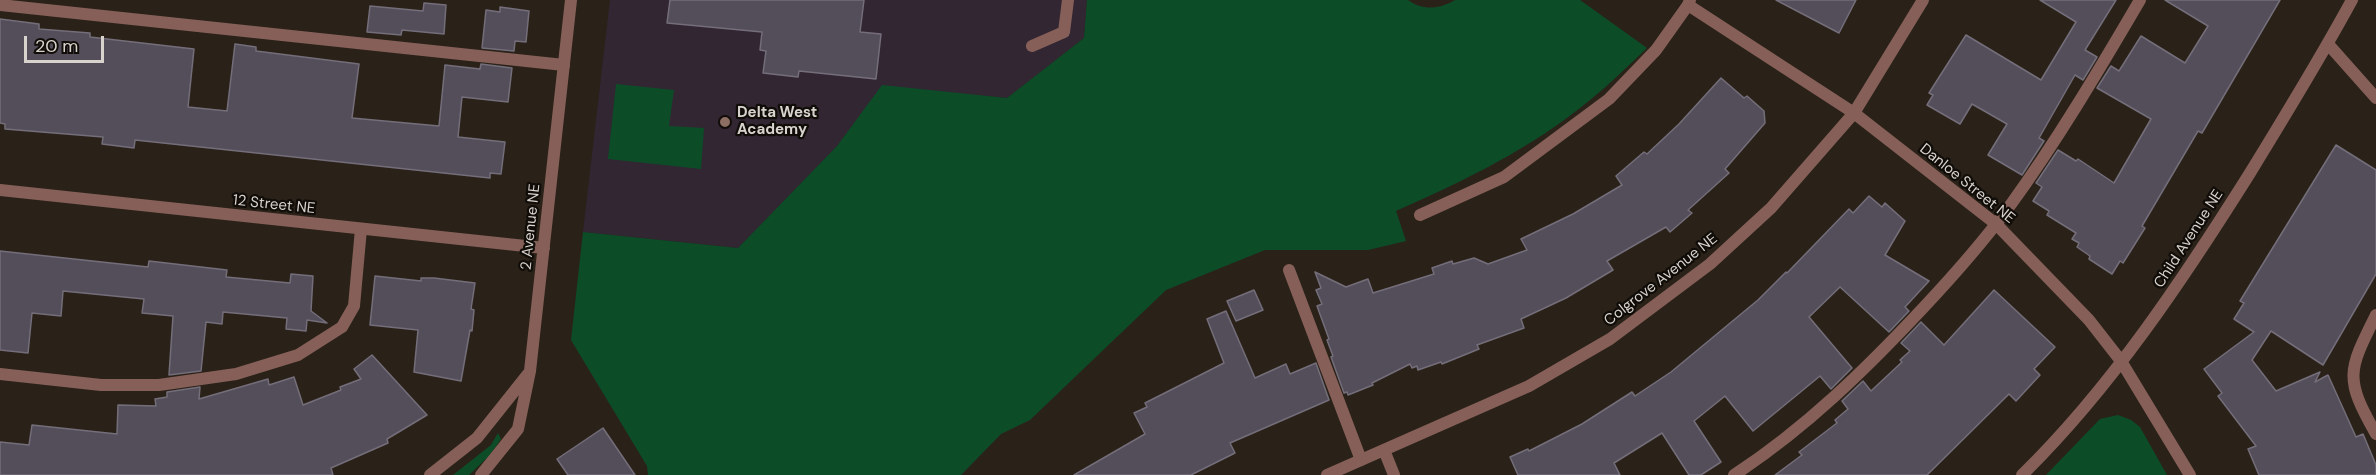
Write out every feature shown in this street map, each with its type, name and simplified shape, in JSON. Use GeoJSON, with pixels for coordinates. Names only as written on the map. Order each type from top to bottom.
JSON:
{"type":"FeatureCollection","features":[{"type":"Feature","properties":{"kind":"street","name":"2 Avenue NE"},"geometry":{"type":"LineString","coordinates":[[481,475],[518,429],[530,371],[571,0]]}},
{"type":"Feature","properties":{"kind":"street"},"geometry":{"type":"LineString","coordinates":[[1032,46],[1064,32],[1068,0]]}},
{"type":"Feature","properties":{"kind":"street","name":"Colgrove Avenue NE"},"geometry":{"type":"LineString","coordinates":[[1327,475],[1529,386],[1610,339],[1710,264],[1771,208],[1854,113],[1923,0]]}},
{"type":"Feature","properties":{"kind":"street"},"geometry":{"type":"LineString","coordinates":[[1734,475],[1760,459],[1822,410],[1893,340],[1959,268],[1996,224],[2059,132],[2140,0]]}},
{"type":"Feature","properties":{"kind":"street","name":"Child Avenue NE"},"geometry":{"type":"LineString","coordinates":[[2022,475],[2042,456],[2160,312],[2216,227],[2328,44],[2352,0]]}},
{"type":"Feature","properties":{"kind":"street"},"geometry":{"type":"LineString","coordinates":[[1420,215],[1504,177],[1609,99],[1656,50],[1689,3]]}},
{"type":"Feature","properties":{"kind":"street","name":"Danloe Street NE"},"geometry":{"type":"LineString","coordinates":[[1689,3],[1854,113],[1996,224],[2089,320],[2121,361],[2190,475]]}},
{"type":"Feature","properties":{"kind":"street"},"geometry":{"type":"LineString","coordinates":[[0,5],[564,65]]}},
{"type":"Feature","properties":{"kind":"street"},"geometry":{"type":"LineString","coordinates":[[2328,44],[2376,98]]}},
{"type":"Feature","properties":{"kind":"street","name":"12 Street NE"},"geometry":{"type":"LineString","coordinates":[[0,190],[544,248]]}},
{"type":"Feature","properties":{"kind":"street"},"geometry":{"type":"LineString","coordinates":[[0,374],[101,385],[159,385],[236,374],[297,355],[342,327],[354,306],[361,229]]}},
{"type":"Feature","properties":{"kind":"street"},"geometry":{"type":"LineString","coordinates":[[1289,270],[1361,460]]}},
{"type":"Feature","properties":{"kind":"street"},"geometry":{"type":"LineString","coordinates":[[2376,315],[2354,363],[2352,380],[2358,402],[2376,434]]}},
{"type":"Feature","properties":{"kind":"street"},"geometry":{"type":"LineString","coordinates":[[430,475],[477,438],[530,371]]}},
{"type":"Feature","properties":{"kind":"street"},"geometry":{"type":"LineString","coordinates":[[1384,450],[1394,475]]}},
{"type":"Feature","properties":{"kind":"shaded area","name":"Delta West Academy"},"geometry":{"type":"Polygon","coordinates":[[[610,0],[1087,0],[1084,38],[1007,98],[882,86],[837,146],[738,248],[583,232],[610,0]]]}},
{"type":"Feature","properties":{"kind":"green space"},"geometry":{"type":"Polygon","coordinates":[[[1087,0],[1408,0],[1420,6],[1432,8],[1455,0],[1580,0],[1647,48],[1597,94],[1545,133],[1497,162],[1396,211],[1406,241],[1368,250],[1265,250],[1166,290],[1030,420],[1001,434],[961,475],[648,475],[647,466],[571,340],[583,232],[738,248],[837,146],[882,85],[1007,98],[1084,38],[1087,0]]]}},
{"type":"Feature","properties":{"kind":"green space"},"geometry":{"type":"Polygon","coordinates":[[[616,84],[674,90],[669,126],[704,128],[701,169],[608,159],[616,84]]]}},
{"type":"Feature","properties":{"kind":"green space"},"geometry":{"type":"Polygon","coordinates":[[[2118,415],[2131,420],[2140,427],[2167,475],[2046,475],[2100,419],[2118,415]]]}},
{"type":"Feature","properties":{"kind":"green space"},"geometry":{"type":"Polygon","coordinates":[[[498,433],[501,439],[489,456],[469,475],[453,475],[491,445],[498,433]]]}},
{"type":"Feature","properties":{"kind":"building"},"geometry":{"type":"Polygon","coordinates":[[[670,0],[864,0],[860,32],[881,34],[876,79],[799,71],[798,77],[763,73],[766,51],[760,50],[762,32],[667,23],[670,0]]]}},
{"type":"Feature","properties":{"kind":"building"},"geometry":{"type":"Polygon","coordinates":[[[1776,0],[1856,0],[1839,33],[1776,0]]]}},
{"type":"Feature","properties":{"kind":"building"},"geometry":{"type":"Polygon","coordinates":[[[2040,0],[2116,0],[2085,50],[2097,57],[2083,80],[2075,75],[2039,138],[2044,141],[2022,175],[1988,155],[2007,124],[1972,104],[1960,124],[1927,105],[1933,95],[1929,93],[1966,35],[2041,80],[2076,22],[2040,0]]]}},
{"type":"Feature","properties":{"kind":"building"},"geometry":{"type":"Polygon","coordinates":[[[2165,0],[2280,0],[2202,133],[2198,131],[2142,226],[2145,228],[2123,263],[2120,261],[2112,274],[2089,259],[2090,256],[2077,247],[2079,243],[2072,239],[2076,233],[2047,215],[2049,211],[2033,201],[2042,187],[2036,183],[2058,150],[2076,161],[2078,159],[2114,183],[2151,119],[2097,88],[2111,66],[2119,71],[2141,36],[2185,63],[2208,26],[2165,0]]]}},
{"type":"Feature","properties":{"kind":"building"},"geometry":{"type":"Polygon","coordinates":[[[424,3],[446,5],[444,34],[402,30],[401,35],[367,32],[370,6],[423,11],[424,3]]]}},
{"type":"Feature","properties":{"kind":"building"},"geometry":{"type":"Polygon","coordinates":[[[500,7],[529,11],[526,42],[515,41],[514,51],[482,48],[486,10],[500,12],[500,7]]]}},
{"type":"Feature","properties":{"kind":"building"},"geometry":{"type":"Polygon","coordinates":[[[0,19],[39,24],[39,29],[90,33],[90,37],[194,49],[188,107],[227,111],[235,44],[256,47],[256,51],[359,64],[352,118],[439,126],[445,65],[480,69],[481,64],[512,68],[508,102],[462,97],[458,137],[505,142],[501,174],[490,173],[490,178],[135,140],[134,148],[102,144],[103,137],[5,129],[5,124],[0,123],[0,19]]]}},
{"type":"Feature","properties":{"kind":"building"},"geometry":{"type":"Polygon","coordinates":[[[1721,78],[1744,98],[1747,96],[1764,111],[1765,123],[1725,169],[1729,173],[1688,210],[1692,213],[1670,232],[1666,227],[1607,261],[1613,270],[1566,298],[1521,319],[1524,328],[1477,345],[1479,349],[1442,364],[1441,362],[1418,370],[1417,366],[1412,368],[1410,364],[1372,383],[1373,385],[1348,395],[1347,392],[1344,393],[1317,306],[1322,304],[1316,290],[1321,288],[1315,272],[1346,287],[1368,279],[1373,293],[1434,274],[1432,268],[1452,261],[1453,264],[1474,258],[1488,264],[1527,250],[1521,239],[1573,214],[1622,185],[1616,176],[1644,152],[1647,154],[1679,124],[1721,78]]]}},
{"type":"Feature","properties":{"kind":"building"},"geometry":{"type":"Polygon","coordinates":[[[2336,145],[2376,170],[2376,274],[2323,365],[2271,331],[2252,360],[2276,391],[2320,372],[2315,382],[2328,375],[2356,437],[2363,434],[2376,465],[2376,475],[2259,475],[2248,449],[2256,446],[2218,396],[2222,393],[2204,369],[2254,332],[2234,319],[2244,303],[2240,301],[2336,145]]]}},
{"type":"Feature","properties":{"kind":"building"},"geometry":{"type":"Polygon","coordinates":[[[1869,196],[1882,207],[1885,203],[1905,221],[1885,255],[1929,281],[1905,307],[1909,311],[1889,332],[1840,287],[1809,317],[1852,368],[1831,389],[1820,376],[1753,431],[1725,396],[1694,421],[1721,462],[1701,475],[1689,475],[1662,433],[1614,463],[1620,475],[1518,475],[1510,457],[1528,449],[1529,451],[1582,424],[1632,392],[1635,396],[1671,372],[1758,300],[1849,209],[1853,213],[1869,196]]]}},
{"type":"Feature","properties":{"kind":"building"},"geometry":{"type":"Polygon","coordinates":[[[0,251],[148,267],[149,261],[227,270],[226,277],[290,283],[291,274],[313,276],[311,311],[327,323],[307,320],[306,331],[286,329],[287,318],[223,312],[222,324],[206,322],[201,371],[169,375],[173,316],[142,313],[144,299],[63,291],[61,316],[32,313],[28,353],[0,350],[0,251]]]}},
{"type":"Feature","properties":{"kind":"building"},"geometry":{"type":"Polygon","coordinates":[[[375,276],[421,281],[421,278],[434,278],[475,283],[471,309],[474,310],[472,331],[470,330],[461,381],[414,372],[418,330],[370,325],[375,276]]]}},
{"type":"Feature","properties":{"kind":"building"},"geometry":{"type":"Polygon","coordinates":[[[1254,290],[1263,310],[1236,321],[1227,301],[1254,290]]]}},
{"type":"Feature","properties":{"kind":"building"},"geometry":{"type":"Polygon","coordinates":[[[1994,290],[2055,347],[2034,369],[2040,375],[2016,401],[2009,394],[1927,475],[1775,475],[1802,455],[1799,452],[1837,423],[1835,420],[1848,409],[1842,401],[1863,381],[1871,391],[1902,362],[1900,360],[1910,351],[1901,343],[1921,322],[1944,345],[1994,290]]]}},
{"type":"Feature","properties":{"kind":"building"},"geometry":{"type":"Polygon","coordinates":[[[1226,311],[1255,378],[1286,364],[1290,374],[1316,363],[1329,400],[1230,443],[1235,453],[1191,475],[1074,475],[1145,434],[1134,413],[1147,407],[1145,403],[1224,363],[1207,319],[1226,311]]]}},
{"type":"Feature","properties":{"kind":"building"},"geometry":{"type":"Polygon","coordinates":[[[372,355],[427,415],[387,439],[388,443],[331,468],[333,475],[0,475],[0,442],[29,445],[32,425],[117,434],[118,405],[156,406],[155,399],[167,397],[167,392],[200,387],[199,399],[268,379],[269,385],[294,377],[303,405],[341,390],[340,387],[361,379],[354,369],[372,355]]]}},
{"type":"Feature","properties":{"kind":"building"},"geometry":{"type":"Polygon","coordinates":[[[603,428],[635,475],[568,475],[557,459],[603,428]]]}},
{"type":"Feature","properties":{"kind":"place","name":"Delta West Academy"},"geometry":{"type":"Point","coordinates":[725,122]}}]}
